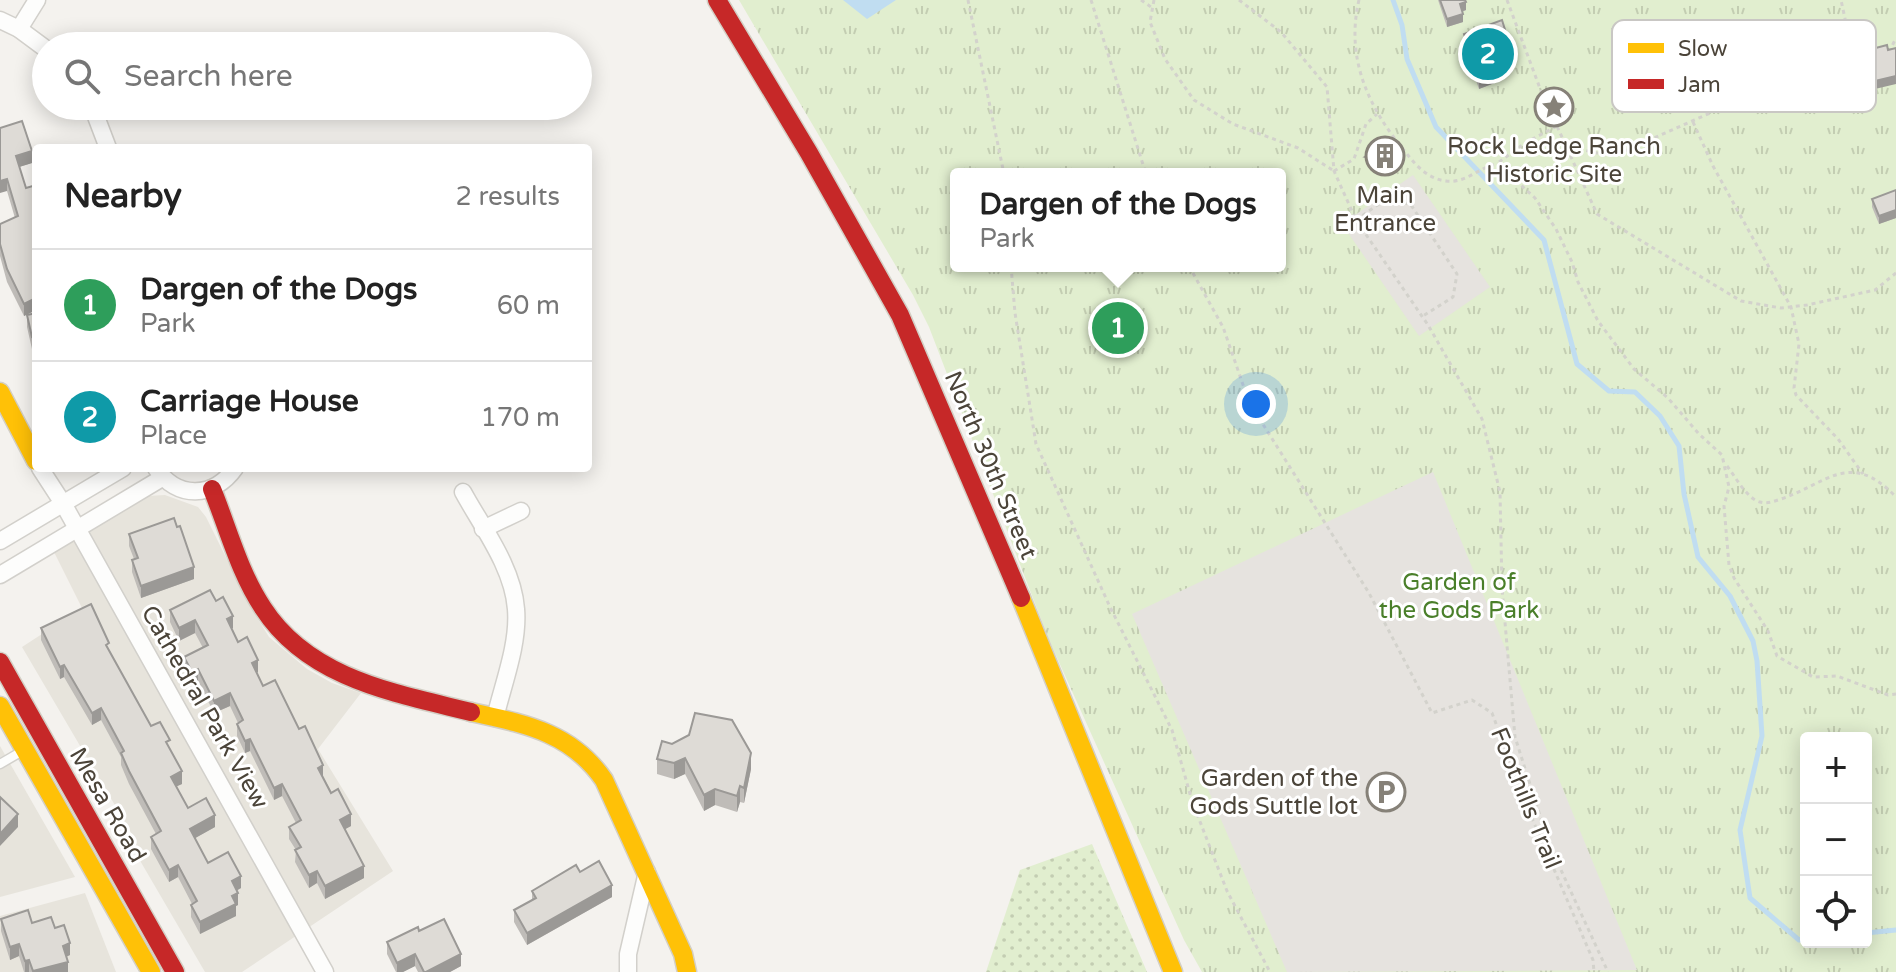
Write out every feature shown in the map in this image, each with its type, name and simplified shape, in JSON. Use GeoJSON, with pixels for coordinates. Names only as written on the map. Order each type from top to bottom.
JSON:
{"type":"FeatureCollection","features":[{"type":"Feature","properties":{"kind":"main road","name":"North 30th Street"},"geometry":{"type":"LineString","coordinates":[[717,0],[809,153],[900,315],[992,526],[1173,972]]}},
{"type":"Feature","properties":{"kind":"main road"},"geometry":{"type":"LineString","coordinates":[[0,392],[32,453]]}},
{"type":"Feature","properties":{"kind":"main road"},"geometry":{"type":"LineString","coordinates":[[212,489],[258,599],[296,646],[338,675],[377,689],[551,734],[561,738],[593,764],[618,805],[683,954],[687,972]]}},
{"type":"Feature","properties":{"kind":"main road","name":"Mesa Road"},"geometry":{"type":"LineString","coordinates":[[0,662],[175,972]]}},
{"type":"Feature","properties":{"kind":"main road","name":"Mesa Road"},"geometry":{"type":"LineString","coordinates":[[0,706],[151,972]]}},
{"type":"Feature","properties":{"kind":"street"},"geometry":{"type":"LineString","coordinates":[[19,29],[37,0]]}},
{"type":"Feature","properties":{"kind":"street"},"geometry":{"type":"LineString","coordinates":[[0,20],[32,39]]}},
{"type":"Feature","properties":{"kind":"street"},"geometry":{"type":"LineString","coordinates":[[97,120],[106,144]]}},
{"type":"Feature","properties":{"kind":"street","name":"Cathedral Park View"},"geometry":{"type":"LineString","coordinates":[[43,472],[64,505],[325,972]]}},
{"type":"Feature","properties":{"kind":"street"},"geometry":{"type":"LineString","coordinates":[[27,560],[5,538],[117,472]]}},
{"type":"Feature","properties":{"kind":"street"},"geometry":{"type":"LineString","coordinates":[[0,575],[77,530],[159,473],[176,487],[188,491],[212,489],[232,472]]}},
{"type":"Feature","properties":{"kind":"street"},"geometry":{"type":"LineString","coordinates":[[463,492],[509,577],[517,609],[513,642],[495,718]]}},
{"type":"Feature","properties":{"kind":"street"},"geometry":{"type":"LineString","coordinates":[[483,529],[521,511]]}},
{"type":"Feature","properties":{"kind":"street"},"geometry":{"type":"LineString","coordinates":[[628,972],[628,954],[647,872]]}},
{"type":"Feature","properties":{"kind":"lane"},"geometry":{"type":"LineString","coordinates":[[0,764],[25,750]]}},
{"type":"Feature","properties":{"kind":"path"},"geometry":{"type":"LineString","coordinates":[[968,0],[1003,168]]}},
{"type":"Feature","properties":{"kind":"path"},"geometry":{"type":"LineString","coordinates":[[1091,0],[1144,168]]}},
{"type":"Feature","properties":{"kind":"path"},"geometry":{"type":"LineString","coordinates":[[1141,0],[1153,8]]}},
{"type":"Feature","properties":{"kind":"path"},"geometry":{"type":"LineString","coordinates":[[1154,0],[1150,22],[1165,59],[1194,100],[1233,124],[1298,148],[1334,171]]}},
{"type":"Feature","properties":{"kind":"path"},"geometry":{"type":"LineString","coordinates":[[1239,0],[1281,32],[1327,87],[1334,171],[1356,220],[1422,316],[1482,419],[1500,492],[1502,588],[1515,737],[1549,844],[1608,972]]}},
{"type":"Feature","properties":{"kind":"path"},"geometry":{"type":"LineString","coordinates":[[1359,0],[1353,28],[1358,64],[1377,114],[1391,138],[1425,173],[1442,181],[1465,179],[1490,164],[1498,164],[1525,143],[1557,126]]}},
{"type":"Feature","properties":{"kind":"path"},"geometry":{"type":"LineString","coordinates":[[1507,0],[1511,17],[1597,214],[1741,301],[1791,307],[1875,290],[1896,273]]}},
{"type":"Feature","properties":{"kind":"path"},"geometry":{"type":"LineString","coordinates":[[1841,0],[1845,20]]}},
{"type":"Feature","properties":{"kind":"path"},"geometry":{"type":"LineString","coordinates":[[1883,54],[1890,52],[1896,38]]}},
{"type":"Feature","properties":{"kind":"path"},"geometry":{"type":"LineString","coordinates":[[1564,142],[1606,155],[1627,150],[1713,112]]}},
{"type":"Feature","properties":{"kind":"path"},"geometry":{"type":"LineString","coordinates":[[1334,171],[1354,159],[1366,124],[1377,114]]}},
{"type":"Feature","properties":{"kind":"path"},"geometry":{"type":"LineString","coordinates":[[1693,122],[1713,166],[1791,307],[1799,344],[1794,388],[1796,395],[1838,439],[1863,474]]}},
{"type":"Feature","properties":{"kind":"path"},"geometry":{"type":"LineString","coordinates":[[1498,164],[1535,198],[1561,238],[1598,321],[1634,369],[1668,398],[1722,455],[1729,487],[1724,506],[1729,565],[1734,578],[1756,608],[1777,656],[1784,663],[1813,677],[1837,676],[1888,695],[1896,694]]}},
{"type":"Feature","properties":{"kind":"path"},"geometry":{"type":"LineString","coordinates":[[1356,220],[1389,197],[1411,205],[1457,274],[1453,297],[1422,316]]}},
{"type":"Feature","properties":{"kind":"path"},"geometry":{"type":"LineString","coordinates":[[1012,272],[1036,444],[1110,607],[1172,730],[1192,801],[1227,891],[1270,972]]}},
{"type":"Feature","properties":{"kind":"path","name":"Foothills Trail"},"geometry":{"type":"LineString","coordinates":[[1192,272],[1223,327],[1249,402],[1302,491],[1369,593],[1432,713],[1472,700],[1492,713],[1528,809],[1593,960],[1594,972]]}},
{"type":"Feature","properties":{"kind":"path"},"geometry":{"type":"LineString","coordinates":[[1725,463],[1756,501],[1763,503],[1795,494],[1828,476],[1851,472],[1863,474],[1883,485],[1896,497]]}},
{"type":"Feature","properties":{"kind":"shaded area"},"geometry":{"type":"Polygon","coordinates":[[[1413,175],[1490,287],[1419,336],[1342,224],[1413,175]]]}},
{"type":"Feature","properties":{"kind":"shaded area","name":"Garden of the Gods Suttle lot"},"geometry":{"type":"Polygon","coordinates":[[[1433,472],[1637,970],[1287,972],[1132,614],[1433,472]]]}},
{"type":"Feature","properties":{"kind":"shaded area"},"geometry":{"type":"Polygon","coordinates":[[[165,495],[198,507],[206,517],[251,608],[269,637],[307,669],[332,683],[361,693],[318,749],[393,871],[242,972],[205,972],[128,840],[133,836],[22,647],[82,608],[53,550],[147,496],[165,495]]]}},
{"type":"Feature","properties":{"kind":"shaded area"},"geometry":{"type":"Polygon","coordinates":[[[0,746],[75,877],[0,897],[0,746]]]}},
{"type":"Feature","properties":{"kind":"shaded area"},"geometry":{"type":"Polygon","coordinates":[[[85,893],[116,972],[0,972],[0,916],[85,893]]]}},
{"type":"Feature","properties":{"kind":"green space","name":"Garden of the Gods Park"},"geometry":{"type":"Polygon","coordinates":[[[739,0],[1896,0],[1896,972],[1202,972],[1184,940],[1049,640],[929,327],[739,0]]]}},
{"type":"Feature","properties":{"kind":"green space"},"geometry":{"type":"Polygon","coordinates":[[[1092,844],[1147,972],[986,972],[1020,870],[1092,844]]]}},
{"type":"Feature","properties":{"kind":"water"},"geometry":{"type":"Polygon","coordinates":[[[843,0],[896,0],[867,19],[843,0]]]}},
{"type":"Feature","properties":{"kind":"building"},"geometry":{"type":"Polygon","coordinates":[[[1440,0],[1465,0],[1460,4],[1463,14],[1447,19],[1440,0]]]}},
{"type":"Feature","properties":{"kind":"building"},"geometry":{"type":"Polygon","coordinates":[[[1502,20],[1511,49],[1493,56],[1497,70],[1479,77],[1464,34],[1502,20]]]}},
{"type":"Feature","properties":{"kind":"building"},"geometry":{"type":"Polygon","coordinates":[[[1887,45],[1888,50],[1896,48],[1896,76],[1876,81],[1876,48],[1887,45]]]}},
{"type":"Feature","properties":{"kind":"building"},"geometry":{"type":"Polygon","coordinates":[[[22,121],[32,151],[16,156],[26,188],[32,186],[32,300],[24,304],[7,269],[0,244],[0,224],[18,216],[7,179],[0,181],[0,128],[22,121]]]}},
{"type":"Feature","properties":{"kind":"building","name":"Main Entrance"},"geometry":{"type":"Polygon","coordinates":[[[1376,141],[1398,142],[1391,164],[1365,157],[1376,151],[1376,141]]]}},
{"type":"Feature","properties":{"kind":"building"},"geometry":{"type":"Polygon","coordinates":[[[1896,190],[1896,210],[1879,216],[1872,199],[1896,190]]]}},
{"type":"Feature","properties":{"kind":"building"},"geometry":{"type":"Polygon","coordinates":[[[32,314],[32,337],[27,315],[32,314]]]}},
{"type":"Feature","properties":{"kind":"building"},"geometry":{"type":"Polygon","coordinates":[[[174,518],[177,527],[180,526],[194,567],[141,586],[132,560],[138,558],[129,534],[174,518]]]}},
{"type":"Feature","properties":{"kind":"building"},"geometry":{"type":"Polygon","coordinates":[[[210,590],[216,601],[223,597],[233,616],[227,619],[238,642],[247,637],[258,660],[252,663],[263,686],[275,680],[299,729],[305,726],[323,765],[318,768],[331,793],[338,789],[351,814],[340,820],[364,866],[325,886],[317,871],[309,875],[295,850],[301,847],[289,827],[301,820],[282,784],[274,788],[250,739],[245,741],[237,724],[243,720],[230,693],[214,701],[198,669],[192,672],[184,657],[208,645],[195,620],[179,628],[170,610],[210,590]]]}},
{"type":"Feature","properties":{"kind":"building"},"geometry":{"type":"Polygon","coordinates":[[[91,604],[109,643],[106,645],[151,726],[160,722],[170,740],[166,742],[182,771],[171,777],[188,808],[206,798],[215,815],[190,829],[208,863],[228,852],[241,876],[232,881],[238,893],[232,896],[236,904],[200,922],[191,905],[197,901],[178,865],[169,870],[151,837],[161,831],[129,771],[121,753],[124,751],[101,708],[92,713],[64,665],[60,667],[41,628],[91,604]]]}},
{"type":"Feature","properties":{"kind":"building"},"geometry":{"type":"Polygon","coordinates":[[[695,713],[732,720],[751,753],[744,788],[740,786],[737,796],[715,789],[704,795],[685,758],[674,763],[657,759],[662,741],[672,744],[689,735],[695,713]]]}},
{"type":"Feature","properties":{"kind":"building"},"geometry":{"type":"Polygon","coordinates":[[[0,797],[18,814],[0,834],[0,797]]]}},
{"type":"Feature","properties":{"kind":"building"},"geometry":{"type":"Polygon","coordinates":[[[599,861],[612,885],[527,933],[514,910],[536,898],[532,891],[576,865],[580,872],[599,861]]]}},
{"type":"Feature","properties":{"kind":"building"},"geometry":{"type":"Polygon","coordinates":[[[28,910],[32,923],[51,917],[55,928],[64,925],[70,943],[63,946],[68,962],[33,971],[29,960],[25,961],[19,944],[10,947],[1,919],[28,910]]]}},
{"type":"Feature","properties":{"kind":"building"},"geometry":{"type":"Polygon","coordinates":[[[444,919],[461,954],[426,972],[415,954],[397,963],[387,942],[444,919]]]}},
{"type":"Feature","properties":{"kind":"waterway"},"geometry":{"type":"LineString","coordinates":[[1393,0],[1402,25],[1407,59],[1436,127],[1544,240],[1577,364],[1609,391],[1635,392],[1660,416],[1679,446],[1684,494],[1698,557],[1730,596],[1753,641],[1757,661],[1762,736],[1740,830],[1750,898],[1800,940]]}},
{"type":"Feature","properties":{"kind":"waterway"},"geometry":{"type":"LineString","coordinates":[[1872,932],[1896,930]]}},
{"type":"Feature","properties":{"kind":"traffic: slow"},"geometry":{"type":"LineString","coordinates":[[0,392],[32,453]]}},
{"type":"Feature","properties":{"kind":"traffic: slow"},"geometry":{"type":"LineString","coordinates":[[1021,598],[1173,972]]}},
{"type":"Feature","properties":{"kind":"traffic: slow"},"geometry":{"type":"LineString","coordinates":[[0,706],[151,972]]}},
{"type":"Feature","properties":{"kind":"traffic: slow"},"geometry":{"type":"LineString","coordinates":[[471,712],[545,732],[577,751],[591,764],[604,780],[683,954],[687,972]]}},
{"type":"Feature","properties":{"kind":"traffic: jam"},"geometry":{"type":"LineString","coordinates":[[717,0],[809,153],[900,315],[1021,598]]}},
{"type":"Feature","properties":{"kind":"traffic: jam"},"geometry":{"type":"LineString","coordinates":[[212,489],[255,594],[282,632],[304,652],[356,680],[471,712]]}},
{"type":"Feature","properties":{"kind":"traffic: jam"},"geometry":{"type":"LineString","coordinates":[[0,662],[175,972]]}},
{"type":"Feature","properties":{"kind":"place","name":"Carriage House"},"geometry":{"type":"Point","coordinates":[1488,54]}},
{"type":"Feature","properties":{"kind":"place","name":"Rock Ledge Ranch Historic Site"},"geometry":{"type":"Point","coordinates":[1554,107]}},
{"type":"Feature","properties":{"kind":"place","name":"Main Entrance"},"geometry":{"type":"Point","coordinates":[1385,156]}},
{"type":"Feature","properties":{"kind":"place","name":"Dargen of the Dogs"},"geometry":{"type":"Point","coordinates":[1118,328]}},
{"type":"Feature","properties":{"kind":"place","name":"Garden of the Gods Suttle lot"},"geometry":{"type":"Point","coordinates":[1386,792]}}]}
